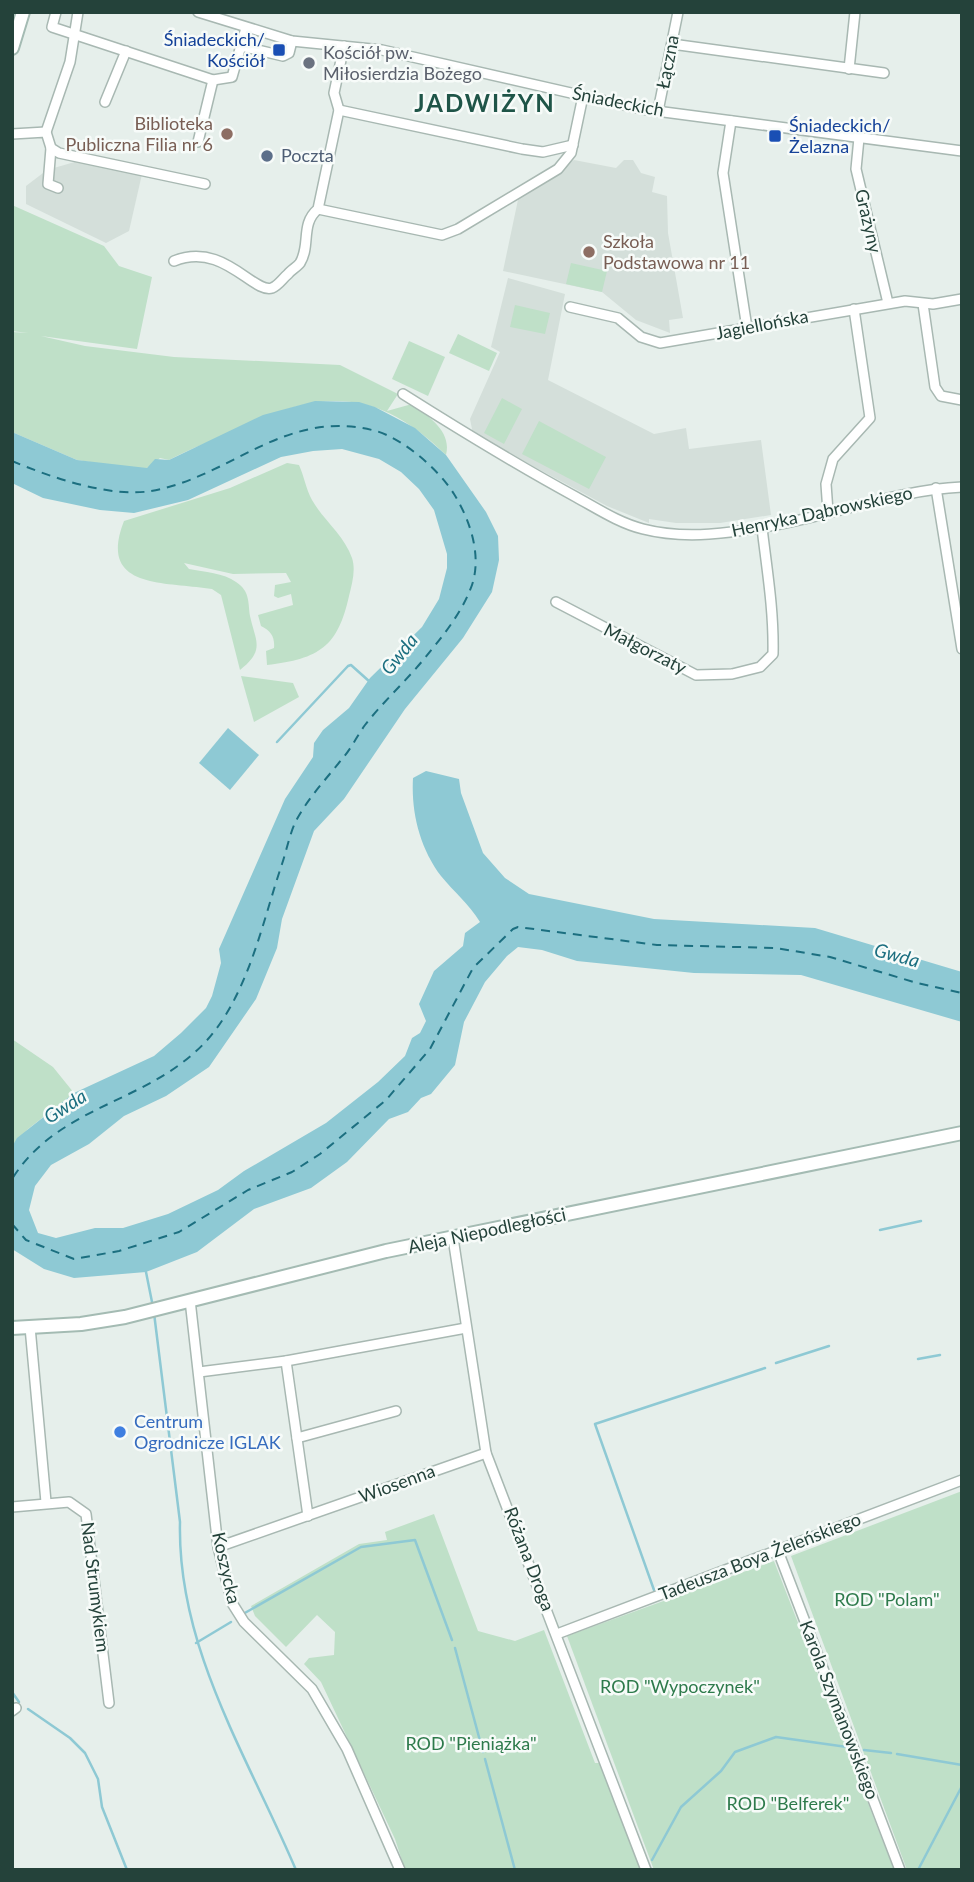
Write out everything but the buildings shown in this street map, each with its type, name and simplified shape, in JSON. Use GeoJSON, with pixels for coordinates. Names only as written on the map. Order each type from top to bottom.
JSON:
{"type":"FeatureCollection","features":[{"type":"Feature","properties":{"kind":"street"},"geometry":{"type":"LineString","coordinates":[[12,48],[23,12]]}},
{"type":"Feature","properties":{"kind":"street"},"geometry":{"type":"LineString","coordinates":[[56,12],[51,27],[213,80],[232,76],[246,27]]}},
{"type":"Feature","properties":{"kind":"street"},"geometry":{"type":"LineString","coordinates":[[58,188],[48,184],[51,148],[46,132],[70,62],[78,12]]}},
{"type":"Feature","properties":{"kind":"street","name":"Śniadeckich"},"geometry":{"type":"LineString","coordinates":[[198,12],[292,41],[382,50],[657,111],[962,151]]}},
{"type":"Feature","properties":{"kind":"street","name":"Łączna"},"geometry":{"type":"LineString","coordinates":[[657,111],[678,12]]}},
{"type":"Feature","properties":{"kind":"street"},"geometry":{"type":"LineString","coordinates":[[849,69],[855,12]]}},
{"type":"Feature","properties":{"kind":"street"},"geometry":{"type":"LineString","coordinates":[[241,46],[283,56],[289,53],[292,41]]}},
{"type":"Feature","properties":{"kind":"street"},"geometry":{"type":"LineString","coordinates":[[672,44],[884,73]]}},
{"type":"Feature","properties":{"kind":"street"},"geometry":{"type":"LineString","coordinates":[[174,261],[189,254],[210,258],[235,268],[261,288],[270,288],[280,283],[300,262],[308,217],[318,208],[339,110],[334,93],[344,46]]}},
{"type":"Feature","properties":{"kind":"street"},"geometry":{"type":"LineString","coordinates":[[105,102],[125,51]]}},
{"type":"Feature","properties":{"kind":"street"},"geometry":{"type":"LineString","coordinates":[[198,142],[213,80]]}},
{"type":"Feature","properties":{"kind":"street"},"geometry":{"type":"LineString","coordinates":[[318,208],[442,235],[480,217],[558,169],[569,158],[583,96]]}},
{"type":"Feature","properties":{"kind":"street"},"geometry":{"type":"LineString","coordinates":[[339,110],[533,150],[560,150],[573,145]]}},
{"type":"Feature","properties":{"kind":"street"},"geometry":{"type":"LineString","coordinates":[[731,121],[723,173],[747,328]]}},
{"type":"Feature","properties":{"kind":"street"},"geometry":{"type":"LineString","coordinates":[[12,134],[46,132]]}},
{"type":"Feature","properties":{"kind":"street","name":"Grażyny"},"geometry":{"type":"LineString","coordinates":[[859,138],[856,169],[888,303]]}},
{"type":"Feature","properties":{"kind":"street"},"geometry":{"type":"LineString","coordinates":[[51,148],[59,153],[205,184]]}},
{"type":"Feature","properties":{"kind":"street","name":"Jagiellońska"},"geometry":{"type":"LineString","coordinates":[[570,307],[618,318],[641,337],[660,343],[888,303],[912,301],[923,304],[962,299]]}},
{"type":"Feature","properties":{"kind":"street"},"geometry":{"type":"LineString","coordinates":[[923,304],[935,387],[941,396],[962,400]]}},
{"type":"Feature","properties":{"kind":"street"},"geometry":{"type":"LineString","coordinates":[[828,512],[826,484],[833,459],[870,418],[854,309]]}},
{"type":"Feature","properties":{"kind":"street","name":"Henryka Dąbrowskiego"},"geometry":{"type":"LineString","coordinates":[[403,394],[501,457],[603,512],[635,527],[673,534],[715,534],[762,528],[936,488],[962,486]]}},
{"type":"Feature","properties":{"kind":"street"},"geometry":{"type":"LineString","coordinates":[[936,488],[962,649]]}},
{"type":"Feature","properties":{"kind":"street","name":"Małgorzaty"},"geometry":{"type":"LineString","coordinates":[[556,603],[696,675],[732,674],[760,667],[772,654],[773,638],[768,564],[762,528]]}},
{"type":"Feature","properties":{"kind":"street"},"geometry":{"type":"LineString","coordinates":[[951,590],[962,588]]}},
{"type":"Feature","properties":{"kind":"street","name":"Aleja Niepodległości"},"geometry":{"type":"LineString","coordinates":[[12,1328],[92,1322],[145,1312],[453,1238],[962,1133]]}},
{"type":"Feature","properties":{"kind":"street","name":"Różana Droga"},"geometry":{"type":"LineString","coordinates":[[453,1238],[486,1452],[646,1870]]}},
{"type":"Feature","properties":{"kind":"street","name":"Koszycka"},"geometry":{"type":"LineString","coordinates":[[190,1300],[218,1547],[236,1612],[312,1689],[347,1749],[400,1870]]}},
{"type":"Feature","properties":{"kind":"street"},"geometry":{"type":"LineString","coordinates":[[30,1327],[46,1502]]}},
{"type":"Feature","properties":{"kind":"street"},"geometry":{"type":"LineString","coordinates":[[199,1372],[286,1361],[466,1328]]}},
{"type":"Feature","properties":{"kind":"street"},"geometry":{"type":"LineString","coordinates":[[286,1361],[308,1516]]}},
{"type":"Feature","properties":{"kind":"street"},"geometry":{"type":"LineString","coordinates":[[297,1438],[396,1411]]}},
{"type":"Feature","properties":{"kind":"street","name":"Wiosenna"},"geometry":{"type":"LineString","coordinates":[[218,1547],[486,1452]]}},
{"type":"Feature","properties":{"kind":"street","name":"Tadeusza Boya Żeleńskiego"},"geometry":{"type":"LineString","coordinates":[[557,1634],[962,1480]]}},
{"type":"Feature","properties":{"kind":"street","name":"Nad Strumykiem"},"geometry":{"type":"LineString","coordinates":[[12,1507],[69,1502],[86,1514],[109,1703]]}},
{"type":"Feature","properties":{"kind":"street","name":"Karola Szymanowskiego"},"geometry":{"type":"LineString","coordinates":[[778,1551],[900,1870]]}},
{"type":"Feature","properties":{"kind":"shaded area","name":"Szkoła Podstawowa nr 11"},"geometry":{"type":"Polygon","coordinates":[[[574,160],[616,168],[624,160],[633,160],[641,173],[655,177],[652,192],[667,196],[668,233],[683,318],[669,320],[670,333],[636,320],[602,292],[503,271],[519,195],[574,160]]]}},
{"type":"Feature","properties":{"kind":"shaded area"},"geometry":{"type":"Polygon","coordinates":[[[78,161],[142,174],[129,231],[106,243],[26,204],[26,186],[47,170],[78,161]]]}},
{"type":"Feature","properties":{"kind":"shaded area"},"geometry":{"type":"Polygon","coordinates":[[[508,278],[565,294],[548,380],[654,434],[686,428],[689,449],[761,440],[771,515],[720,523],[676,523],[649,519],[649,523],[607,506],[473,434],[470,419],[500,352],[491,347],[508,278]]]}},
{"type":"Feature","properties":{"kind":"green space"},"geometry":{"type":"Polygon","coordinates":[[[12,205],[104,246],[119,266],[152,277],[137,349],[41,336],[85,346],[174,357],[340,365],[398,394],[387,411],[412,404],[438,425],[446,439],[446,455],[396,417],[372,406],[347,402],[322,402],[296,407],[268,416],[169,460],[160,458],[147,468],[137,469],[77,460],[12,432],[12,332],[28,333],[12,331],[12,205]]]}},
{"type":"Feature","properties":{"kind":"green space"},"geometry":{"type":"Polygon","coordinates":[[[571,263],[607,271],[602,292],[566,284],[571,263]]]}},
{"type":"Feature","properties":{"kind":"green space"},"geometry":{"type":"Polygon","coordinates":[[[515,305],[550,313],[545,334],[510,327],[515,305]]]}},
{"type":"Feature","properties":{"kind":"green space"},"geometry":{"type":"Polygon","coordinates":[[[458,334],[497,353],[489,371],[449,353],[458,334]]]}},
{"type":"Feature","properties":{"kind":"green space"},"geometry":{"type":"Polygon","coordinates":[[[409,341],[445,357],[428,396],[392,379],[409,341]]]}},
{"type":"Feature","properties":{"kind":"green space"},"geometry":{"type":"Polygon","coordinates":[[[502,398],[522,409],[504,444],[484,433],[502,398]]]}},
{"type":"Feature","properties":{"kind":"green space"},"geometry":{"type":"Polygon","coordinates":[[[539,421],[606,457],[589,489],[522,454],[539,421]]]}},
{"type":"Feature","properties":{"kind":"green space"},"geometry":{"type":"Polygon","coordinates":[[[287,463],[299,465],[312,500],[348,550],[354,567],[351,587],[339,627],[324,647],[301,659],[267,665],[266,651],[274,648],[274,641],[270,632],[261,626],[258,615],[293,605],[291,594],[278,598],[274,596],[275,585],[291,582],[286,573],[233,574],[184,563],[189,569],[231,579],[241,585],[246,593],[257,644],[253,656],[240,670],[221,595],[212,589],[140,578],[128,571],[120,560],[118,543],[124,521],[230,488],[287,463]]]}},
{"type":"Feature","properties":{"kind":"green space"},"geometry":{"type":"Polygon","coordinates":[[[241,676],[293,683],[299,697],[254,722],[241,676]]]}},
{"type":"Feature","properties":{"kind":"green space"},"geometry":{"type":"Polygon","coordinates":[[[12,1039],[53,1067],[74,1093],[28,1129],[12,1147],[12,1039]]]}},
{"type":"Feature","properties":{"kind":"green space","name":"ROD \"Polam\""},"geometry":{"type":"Polygon","coordinates":[[[962,1491],[962,1870],[907,1870],[791,1556],[962,1491]]]}},
{"type":"Feature","properties":{"kind":"green space","name":"ROD \"Pieniążka\""},"geometry":{"type":"Polygon","coordinates":[[[434,1514],[478,1631],[515,1641],[544,1630],[595,1763],[601,1763],[641,1870],[405,1870],[395,1839],[321,1682],[304,1664],[309,1658],[334,1655],[335,1632],[317,1615],[286,1647],[255,1616],[251,1606],[359,1544],[387,1540],[385,1532],[434,1514]]]}},
{"type":"Feature","properties":{"kind":"green space","name":"ROD \"Wypoczynek\""},"geometry":{"type":"Polygon","coordinates":[[[774,1561],[894,1870],[654,1870],[567,1636],[774,1561]]]}},
{"type":"Feature","properties":{"kind":"water","name":"Gwda"},"geometry":{"type":"Polygon","coordinates":[[[315,401],[359,402],[375,407],[415,428],[446,455],[486,512],[498,536],[499,560],[492,592],[463,638],[405,709],[344,799],[314,831],[282,919],[277,948],[256,999],[209,1067],[166,1096],[124,1116],[89,1144],[51,1165],[35,1186],[29,1210],[38,1233],[56,1238],[95,1228],[123,1228],[168,1214],[218,1190],[244,1171],[326,1123],[378,1082],[405,1056],[412,1038],[420,1033],[426,1021],[419,1004],[434,971],[463,946],[465,933],[480,922],[441,876],[422,842],[415,817],[413,778],[426,771],[459,779],[461,793],[483,853],[505,878],[529,894],[654,919],[815,928],[962,972],[962,1022],[801,975],[694,973],[577,961],[542,950],[518,947],[485,982],[464,1022],[455,1065],[431,1094],[421,1098],[408,1112],[389,1119],[347,1162],[311,1188],[254,1209],[197,1252],[146,1272],[74,1278],[44,1269],[12,1249],[12,1147],[17,1138],[74,1093],[154,1056],[206,1008],[221,963],[219,949],[285,799],[313,757],[314,743],[323,730],[349,708],[370,678],[422,627],[439,599],[447,568],[447,554],[434,510],[419,489],[401,472],[379,459],[342,449],[281,457],[188,500],[134,513],[100,510],[43,498],[12,483],[12,432],[77,460],[147,468],[155,459],[169,460],[263,415],[315,401]]]}},
{"type":"Feature","properties":{"kind":"water"},"geometry":{"type":"Polygon","coordinates":[[[228,728],[259,755],[230,790],[199,763],[228,728]]]}},
{"type":"Feature","properties":{"kind":"waterway"},"geometry":{"type":"LineString","coordinates":[[277,742],[348,666],[351,665],[370,682]]}},
{"type":"Feature","properties":{"kind":"waterway"},"geometry":{"type":"LineString","coordinates":[[880,1230],[921,1221]]}},
{"type":"Feature","properties":{"kind":"waterway"},"geometry":{"type":"LineString","coordinates":[[146,1272],[153,1307]]}},
{"type":"Feature","properties":{"kind":"waterway"},"geometry":{"type":"LineString","coordinates":[[154,1313],[180,1522],[182,1568],[190,1614],[219,1701],[296,1870]]}},
{"type":"Feature","properties":{"kind":"waterway"},"geometry":{"type":"LineString","coordinates":[[776,1363],[829,1346]]}},
{"type":"Feature","properties":{"kind":"waterway"},"geometry":{"type":"LineString","coordinates":[[918,1359],[940,1355]]}},
{"type":"Feature","properties":{"kind":"waterway"},"geometry":{"type":"LineString","coordinates":[[654,1590],[595,1424],[765,1368]]}},
{"type":"Feature","properties":{"kind":"waterway"},"geometry":{"type":"LineString","coordinates":[[243,1614],[361,1547],[415,1540],[452,1640]]}},
{"type":"Feature","properties":{"kind":"waterway"},"geometry":{"type":"LineString","coordinates":[[196,1643],[231,1622]]}},
{"type":"Feature","properties":{"kind":"waterway"},"geometry":{"type":"LineString","coordinates":[[455,1648],[483,1752]]}},
{"type":"Feature","properties":{"kind":"waterway"},"geometry":{"type":"LineString","coordinates":[[12,1692],[19,1702]]}},
{"type":"Feature","properties":{"kind":"waterway"},"geometry":{"type":"LineString","coordinates":[[28,1709],[70,1738],[85,1753],[98,1779],[102,1807],[127,1870]]}},
{"type":"Feature","properties":{"kind":"waterway"},"geometry":{"type":"LineString","coordinates":[[652,1860],[681,1807],[721,1771],[735,1752],[776,1737],[847,1747]]}},
{"type":"Feature","properties":{"kind":"waterway"},"geometry":{"type":"LineString","coordinates":[[864,1750],[891,1753]]}},
{"type":"Feature","properties":{"kind":"waterway"},"geometry":{"type":"LineString","coordinates":[[897,1754],[962,1765]]}},
{"type":"Feature","properties":{"kind":"waterway"},"geometry":{"type":"LineString","coordinates":[[485,1759],[515,1870]]}},
{"type":"Feature","properties":{"kind":"waterway"},"geometry":{"type":"LineString","coordinates":[[918,1870],[962,1786]]}},
{"type":"Feature","properties":{"kind":"ferry route"},"geometry":{"type":"LineString","coordinates":[[12,461],[80,485],[117,492],[151,491],[180,483],[286,436],[314,428],[344,426],[376,431],[409,448],[430,466],[454,494],[473,538],[476,562],[472,585],[451,624],[365,725],[297,819],[250,965],[227,1013],[212,1035],[172,1070],[51,1137],[30,1156],[12,1179]]}},
{"type":"Feature","properties":{"kind":"ferry route"},"geometry":{"type":"LineString","coordinates":[[12,1224],[26,1240],[74,1259],[119,1251],[179,1232],[248,1190],[292,1172],[320,1154],[386,1100],[430,1049],[473,968],[518,927],[657,945],[776,948],[830,957],[917,983],[962,993]]}},
{"type":"Feature","properties":{"kind":"place","name":"Śniadeckich/ Kościół"},"geometry":{"type":"Point","coordinates":[279,50]}},
{"type":"Feature","properties":{"kind":"place","name":"Kościół pw. Miłosierdzia Bożego"},"geometry":{"type":"Point","coordinates":[309,63]}},
{"type":"Feature","properties":{"kind":"place","name":"Biblioteka Publiczna Filia nr 6"},"geometry":{"type":"Point","coordinates":[227,134]}},
{"type":"Feature","properties":{"kind":"place","name":"Śniadeckich/ Żelazna"},"geometry":{"type":"Point","coordinates":[775,136]}},
{"type":"Feature","properties":{"kind":"place","name":"Poczta"},"geometry":{"type":"Point","coordinates":[267,156]}},
{"type":"Feature","properties":{"kind":"place","name":"Szkoła Podstawowa nr 11"},"geometry":{"type":"Point","coordinates":[589,252]}},
{"type":"Feature","properties":{"kind":"place","name":"Centrum Ogrodnicze IGLAK"},"geometry":{"type":"Point","coordinates":[120,1432]}},
{"type":"Feature","properties":{"kind":"district","name":"JADWIŻYN"},"geometry":{"type":"Point","coordinates":[485,104]}},
{"type":"Feature","properties":{"kind":"park label","name":"ROD \"Belferek\""},"geometry":{"type":"Point","coordinates":[788,1804]}}]}
